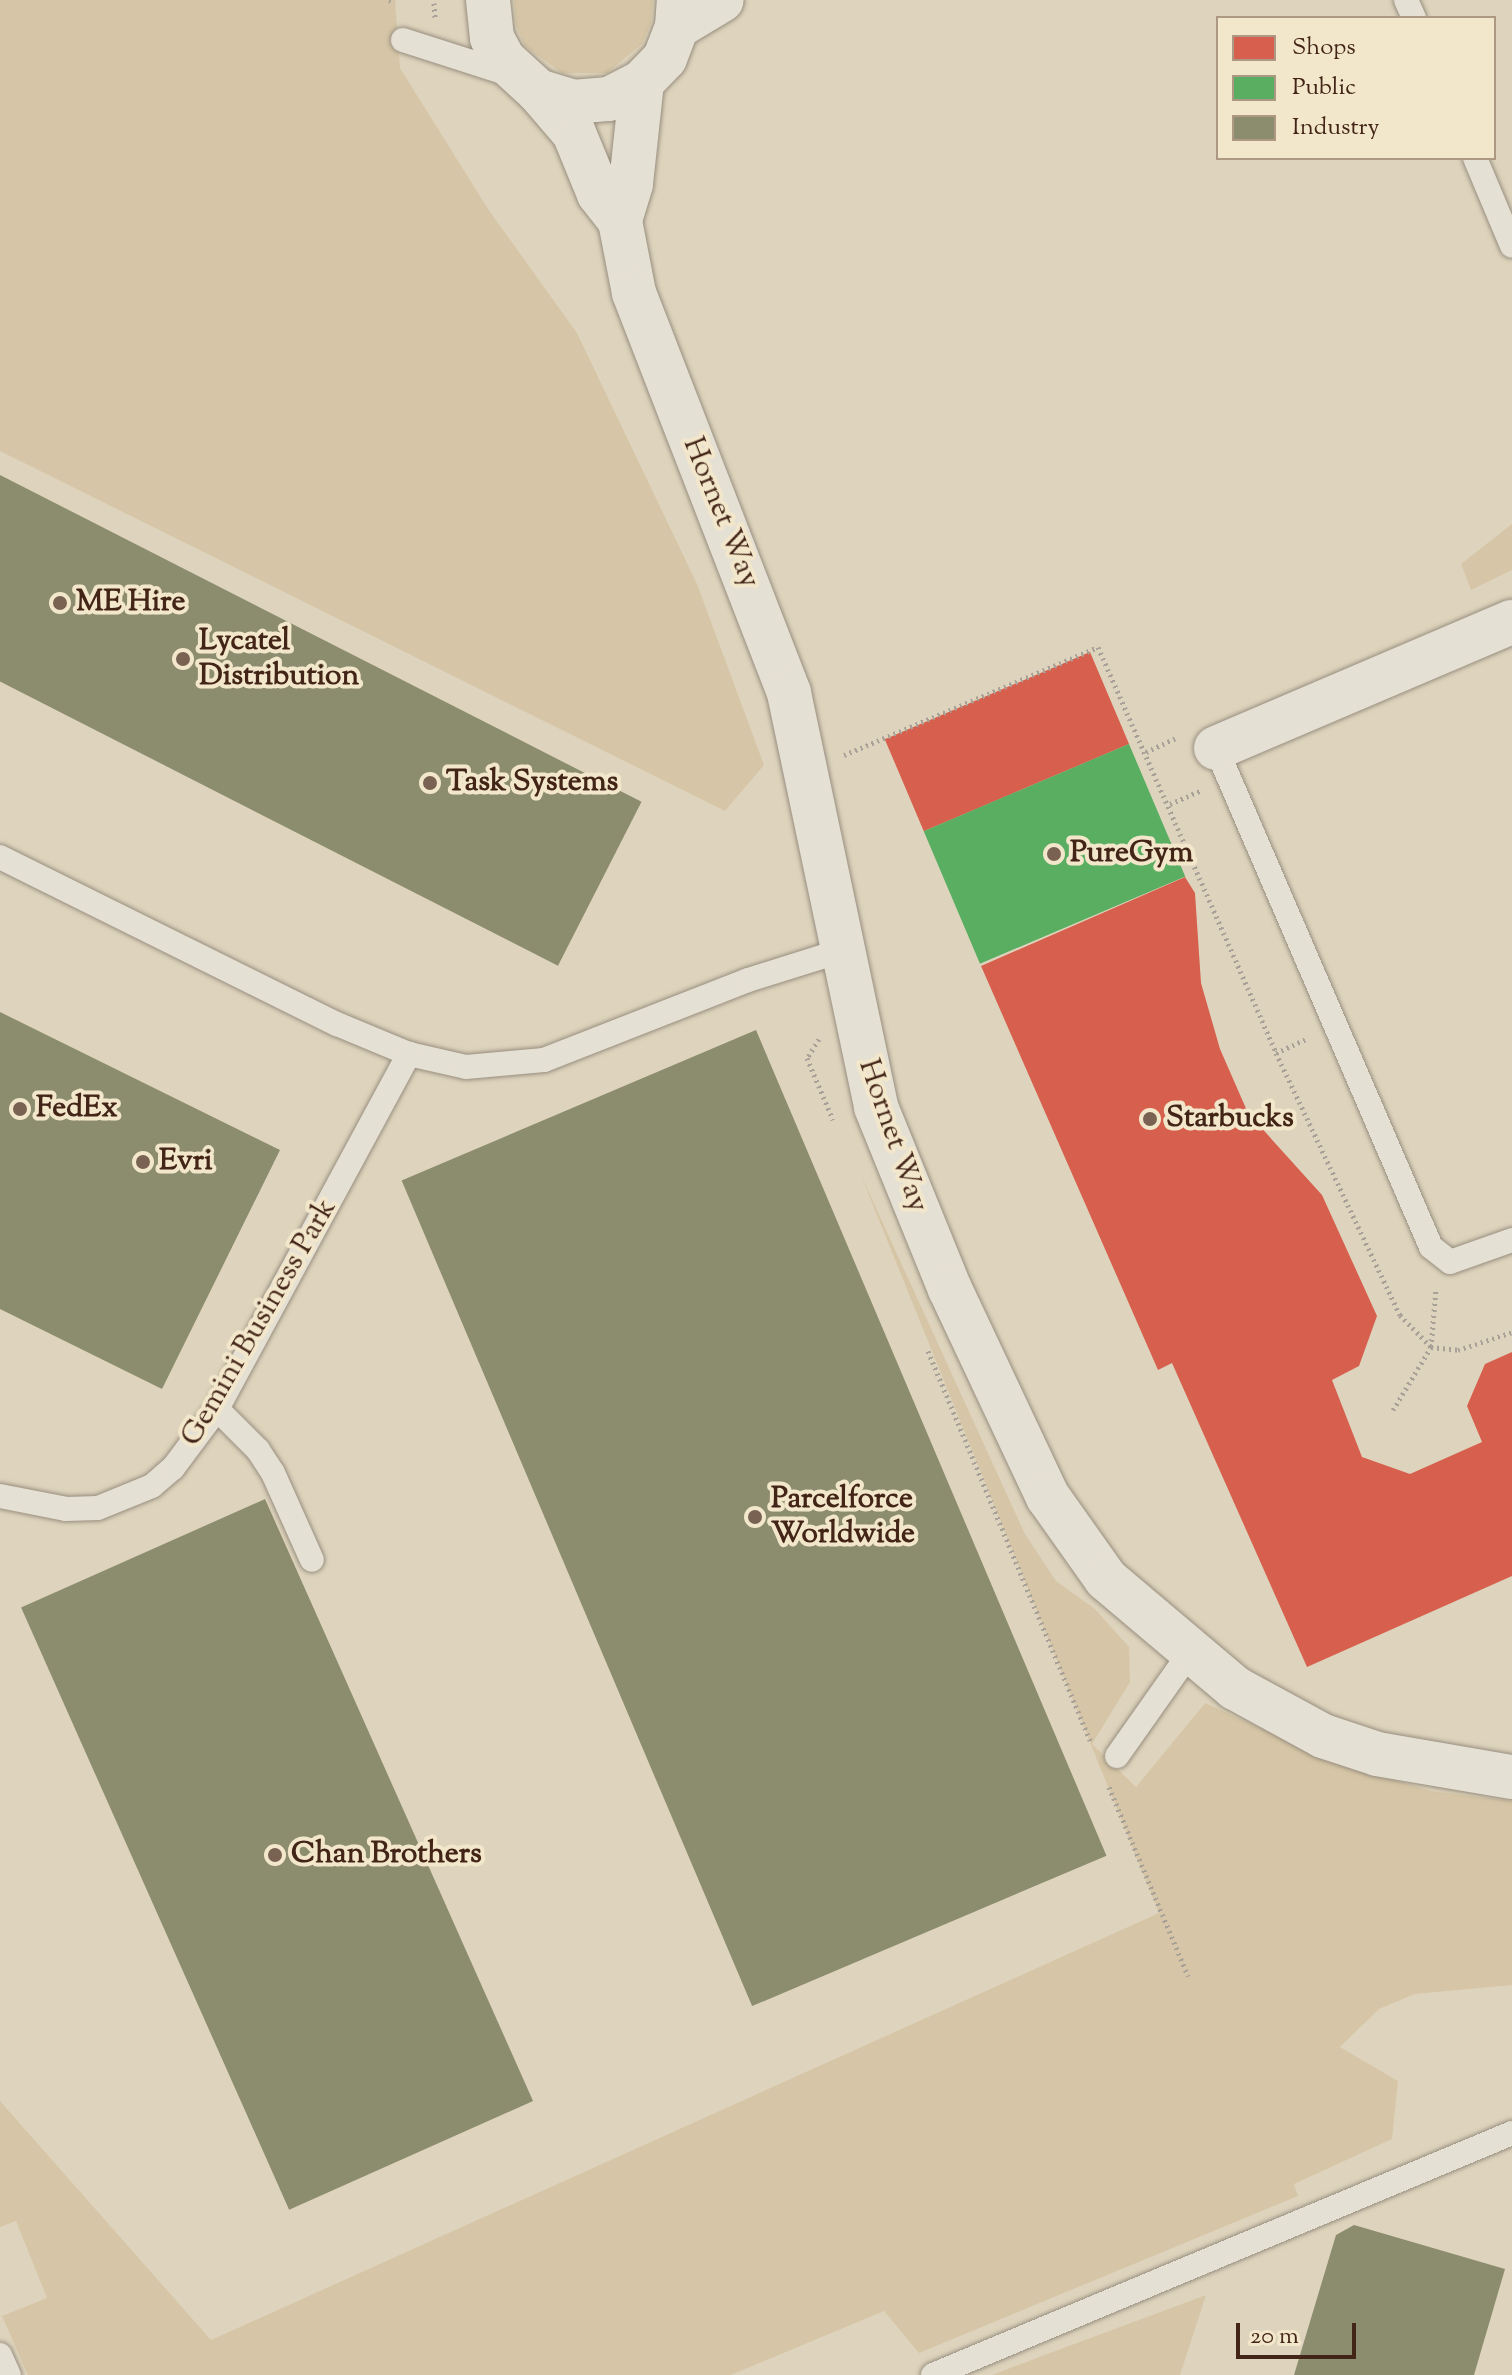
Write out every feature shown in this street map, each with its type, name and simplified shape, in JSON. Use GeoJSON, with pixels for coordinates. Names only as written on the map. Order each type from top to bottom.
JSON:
{"type":"FeatureCollection","features":[{"type":"Feature","properties":{"kind":"street","name":"Hornet Way"},"geometry":{"type":"LineString","coordinates":[[488,0],[492,38],[528,84],[574,133],[599,194],[620,221],[651,343],[771,636],[809,768],[876,1107],[907,1187],[1048,1497],[1106,1579],[1189,1654],[1235,1688],[1323,1736],[1420,1763],[1512,1777]]}},
{"type":"Feature","properties":{"kind":"street"},"geometry":{"type":"LineString","coordinates":[[528,84],[573,102],[609,99],[642,82],[665,58],[678,14],[722,0]]}},
{"type":"Feature","properties":{"kind":"street"},"geometry":{"type":"LineString","coordinates":[[620,221],[631,184],[642,82]]}},
{"type":"Feature","properties":{"kind":"street"},"geometry":{"type":"LineString","coordinates":[[1216,748],[1512,622]]}},
{"type":"Feature","properties":{"kind":"lane"},"geometry":{"type":"LineString","coordinates":[[403,40],[528,84]]}},
{"type":"Feature","properties":{"kind":"lane"},"geometry":{"type":"LineString","coordinates":[[1476,160],[1512,246]]}},
{"type":"Feature","properties":{"kind":"lane"},"geometry":{"type":"LineString","coordinates":[[1216,748],[1439,1256],[1464,1261],[1512,1240]]}},
{"type":"Feature","properties":{"kind":"lane"},"geometry":{"type":"LineString","coordinates":[[0,857],[268,991],[409,1054],[466,1067],[544,1060],[748,980],[847,971]]}},
{"type":"Feature","properties":{"kind":"lane","name":"Gemini Business Park"},"geometry":{"type":"LineString","coordinates":[[0,1496],[66,1509],[127,1499],[173,1468],[217,1409],[409,1054]]}},
{"type":"Feature","properties":{"kind":"lane"},"geometry":{"type":"LineString","coordinates":[[217,1409],[258,1450],[273,1473],[312,1560]]}},
{"type":"Feature","properties":{"kind":"lane"},"geometry":{"type":"LineString","coordinates":[[1106,1762],[1189,1654]]}},
{"type":"Feature","properties":{"kind":"lane"},"geometry":{"type":"LineString","coordinates":[[933,2375],[1512,2133]]}},
{"type":"Feature","properties":{"kind":"lane"},"geometry":{"type":"LineString","coordinates":[[0,2355],[9,2375]]}},
{"type":"Feature","properties":{"kind":"path"},"geometry":{"type":"LineString","coordinates":[[809,768],[1098,647],[1276,1053],[1400,1315],[1431,1347],[1458,1350],[1512,1332]]}},
{"type":"Feature","properties":{"kind":"path"},"geometry":{"type":"LineString","coordinates":[[837,1131],[807,1058],[847,971]]}},
{"type":"Feature","properties":{"kind":"path"},"geometry":{"type":"LineString","coordinates":[[1393,1410],[1431,1347],[1439,1256]]}},
{"type":"Feature","properties":{"kind":"path"},"geometry":{"type":"LineString","coordinates":[[922,1335],[1106,1762],[1188,1976]]}},
{"type":"Feature","properties":{"kind":"shaded area"},"geometry":{"type":"Polygon","coordinates":[[[0,0],[395,0],[400,68],[488,209],[577,333],[697,584],[764,765],[725,811],[0,451],[0,0]]]}},
{"type":"Feature","properties":{"kind":"shaded area"},"geometry":{"type":"Polygon","coordinates":[[[514,0],[653,0],[651,23],[642,44],[607,73],[562,73],[525,46],[516,25],[514,0]]]}},
{"type":"Feature","properties":{"kind":"shaded area"},"geometry":{"type":"Polygon","coordinates":[[[1512,524],[1512,570],[1471,590],[1461,564],[1512,524]]]}},
{"type":"Feature","properties":{"kind":"shaded area"},"geometry":{"type":"Polygon","coordinates":[[[860,1173],[1025,1534],[1056,1581],[1095,1609],[1129,1647],[1130,1682],[1092,1744],[1136,1787],[1205,1703],[1337,1763],[1431,1791],[1512,1801],[1512,1985],[1415,1994],[1379,2009],[1340,2047],[1398,2081],[1392,2139],[1294,2184],[1298,2196],[919,2353],[884,2311],[731,2375],[28,2375],[2,2316],[47,2298],[16,2221],[0,2227],[0,2101],[211,2340],[1159,1913],[860,1173]]]}},
{"type":"Feature","properties":{"kind":"shaded area"},"geometry":{"type":"Polygon","coordinates":[[[1206,2295],[1180,2375],[992,2375],[1042,2356],[1206,2295]]]}},
{"type":"Feature","properties":{"kind":"building: Shops"},"geometry":{"type":"Polygon","coordinates":[[[1090,652],[1129,744],[924,831],[885,739],[1090,652]]]}},
{"type":"Feature","properties":{"kind":"building: Shops"},"geometry":{"type":"Polygon","coordinates":[[[1185,877],[1195,893],[1201,983],[1220,1049],[1248,1113],[1322,1195],[1377,1316],[1359,1366],[1332,1380],[1362,1457],[1410,1474],[1482,1442],[1467,1406],[1485,1364],[1512,1352],[1512,1576],[1307,1667],[1172,1363],[1158,1370],[981,966],[1185,877]]]}},
{"type":"Feature","properties":{"kind":"building: Public","name":"PureGym"},"geometry":{"type":"Polygon","coordinates":[[[1129,744],[1185,877],[980,964],[924,831],[1129,744]]]}},
{"type":"Feature","properties":{"kind":"building: Industry"},"geometry":{"type":"Polygon","coordinates":[[[0,475],[642,802],[558,966],[0,682],[0,475]]]}},
{"type":"Feature","properties":{"kind":"building: Industry"},"geometry":{"type":"Polygon","coordinates":[[[0,1012],[280,1150],[162,1389],[0,1309],[0,1012]]]}},
{"type":"Feature","properties":{"kind":"building: Industry","name":"Parcelforce Worldwide"},"geometry":{"type":"Polygon","coordinates":[[[756,1030],[1106,1856],[752,2006],[402,1180],[756,1030]]]}},
{"type":"Feature","properties":{"kind":"building: Industry","name":"Chan Brothers"},"geometry":{"type":"Polygon","coordinates":[[[265,1499],[533,2101],[289,2210],[21,1608],[265,1499]]]}},
{"type":"Feature","properties":{"kind":"building: Industry"},"geometry":{"type":"Polygon","coordinates":[[[1354,2225],[1505,2269],[1474,2375],[1294,2375],[1336,2235],[1354,2225]]]}},
{"type":"Feature","properties":{"kind":"place","name":"ME Hire"},"geometry":{"type":"Point","coordinates":[60,603]}},
{"type":"Feature","properties":{"kind":"place","name":"Lycatel Distribution"},"geometry":{"type":"Point","coordinates":[183,659]}},
{"type":"Feature","properties":{"kind":"place","name":"Task Systems"},"geometry":{"type":"Point","coordinates":[430,783]}},
{"type":"Feature","properties":{"kind":"place","name":"PureGym"},"geometry":{"type":"Point","coordinates":[1054,854]}},
{"type":"Feature","properties":{"kind":"place","name":"FedEx"},"geometry":{"type":"Point","coordinates":[20,1109]}},
{"type":"Feature","properties":{"kind":"place","name":"Starbucks"},"geometry":{"type":"Point","coordinates":[1150,1119]}},
{"type":"Feature","properties":{"kind":"place","name":"Evri"},"geometry":{"type":"Point","coordinates":[143,1162]}},
{"type":"Feature","properties":{"kind":"place","name":"Parcelforce Worldwide"},"geometry":{"type":"Point","coordinates":[755,1517]}},
{"type":"Feature","properties":{"kind":"place","name":"Chan Brothers"},"geometry":{"type":"Point","coordinates":[275,1855]}}]}
